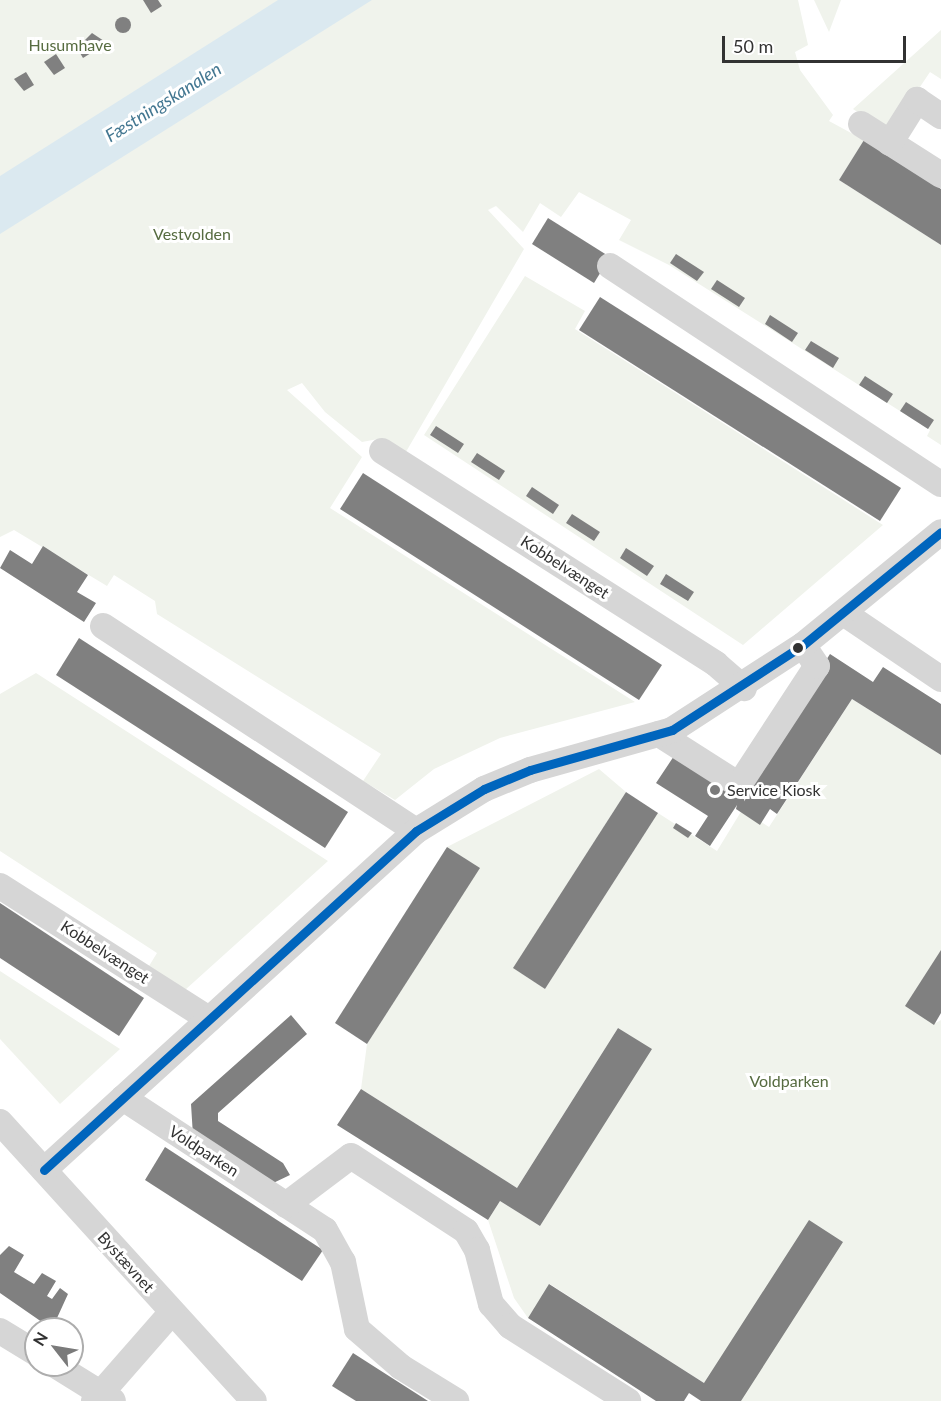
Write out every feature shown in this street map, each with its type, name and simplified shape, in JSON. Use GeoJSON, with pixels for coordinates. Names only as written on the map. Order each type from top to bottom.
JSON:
{"type":"FeatureCollection","features":[{"type":"Feature","properties":{"kind":"street"},"geometry":{"type":"LineString","coordinates":[[890,143],[917,100],[941,116]]}},
{"type":"Feature","properties":{"kind":"street"},"geometry":{"type":"LineString","coordinates":[[861,124],[941,175]]}},
{"type":"Feature","properties":{"kind":"street"},"geometry":{"type":"LineString","coordinates":[[610,266],[941,484]]}},
{"type":"Feature","properties":{"kind":"street","name":"Kobbelvænget"},"geometry":{"type":"LineString","coordinates":[[382,451],[716,664],[744,688]]}},
{"type":"Feature","properties":{"kind":"street"},"geometry":{"type":"LineString","coordinates":[[44,1170],[416,831],[511,778],[659,734],[744,688],[845,614],[941,532]]}},
{"type":"Feature","properties":{"kind":"street"},"geometry":{"type":"LineString","coordinates":[[845,614],[941,679]]}},
{"type":"Feature","properties":{"kind":"street"},"geometry":{"type":"LineString","coordinates":[[103,626],[416,831]]}},
{"type":"Feature","properties":{"kind":"street"},"geometry":{"type":"LineString","coordinates":[[659,734],[739,785],[817,666],[803,645]]}},
{"type":"Feature","properties":{"kind":"street","name":"Kobbelvænget"},"geometry":{"type":"LineString","coordinates":[[0,886],[209,1019]]}},
{"type":"Feature","properties":{"kind":"street","name":"Voldparken"},"geometry":{"type":"LineString","coordinates":[[123,1098],[286,1204],[334,1243],[357,1329],[367,1341],[456,1401]]}},
{"type":"Feature","properties":{"kind":"street","name":"Bystævnet"},"geometry":{"type":"LineString","coordinates":[[0,1122],[171,1313],[254,1401]]}},
{"type":"Feature","properties":{"kind":"street"},"geometry":{"type":"LineString","coordinates":[[286,1204],[351,1156],[466,1231],[477,1250],[491,1304],[510,1326],[628,1401]]}},
{"type":"Feature","properties":{"kind":"street"},"geometry":{"type":"LineString","coordinates":[[72,1377],[102,1398],[171,1313]]}},
{"type":"Feature","properties":{"kind":"street"},"geometry":{"type":"LineString","coordinates":[[0,1331],[24,1346]]}},
{"type":"Feature","properties":{"kind":"green space"},"geometry":{"type":"Polygon","coordinates":[[[0,0],[798,0],[808,45],[795,52],[800,70],[833,115],[829,121],[864,140],[839,180],[941,245],[941,445],[927,436],[930,430],[669,265],[619,240],[631,220],[579,192],[561,217],[540,203],[523,232],[496,206],[488,210],[524,249],[403,457],[378,439],[362,442],[325,412],[302,383],[287,390],[362,457],[330,508],[635,702],[500,738],[434,769],[395,800],[363,781],[381,754],[157,614],[155,601],[114,575],[107,586],[14,530],[0,537],[0,0]]]}},
{"type":"Feature","properties":{"kind":"green space"},"geometry":{"type":"Polygon","coordinates":[[[814,0],[841,0],[829,32],[814,0]]]}},
{"type":"Feature","properties":{"kind":"green space"},"geometry":{"type":"Polygon","coordinates":[[[941,30],[941,79],[930,72],[889,133],[853,109],[941,30]]]}},
{"type":"Feature","properties":{"kind":"green space"},"geometry":{"type":"Polygon","coordinates":[[[525,276],[585,311],[575,329],[883,525],[743,645],[424,435],[525,276]]]}},
{"type":"Feature","properties":{"kind":"green space"},"geometry":{"type":"Polygon","coordinates":[[[36,673],[328,861],[185,990],[149,966],[157,953],[0,851],[0,694],[36,673]]]}},
{"type":"Feature","properties":{"kind":"green space","name":"Voldparken"},"geometry":{"type":"Polygon","coordinates":[[[852,699],[941,755],[941,952],[934,1024],[941,1020],[941,1401],[741,1401],[704,1383],[550,1284],[528,1318],[514,1298],[488,1220],[500,1201],[540,1226],[651,1049],[618,1028],[517,1188],[361,1089],[367,1044],[479,868],[447,847],[599,769],[626,792],[514,968],[545,989],[658,813],[717,851],[742,810],[769,827],[852,699]]]}},
{"type":"Feature","properties":{"kind":"green space"},"geometry":{"type":"Polygon","coordinates":[[[0,971],[120,1049],[60,1104],[0,1039],[0,971]]]}},
{"type":"Feature","properties":{"kind":"water","name":"Fæstningskanalen"},"geometry":{"type":"Polygon","coordinates":[[[278,0],[372,0],[0,234],[0,176],[278,0]]]}},
{"type":"Feature","properties":{"kind":"building"},"geometry":{"type":"Polygon","coordinates":[[[143,0],[158,0],[162,6],[151,13],[143,0]]]}},
{"type":"Feature","properties":{"kind":"building"},"geometry":{"type":"Polygon","coordinates":[[[120,17],[126,17],[131,25],[129,31],[120,33],[115,28],[115,22],[120,17]]]}},
{"type":"Feature","properties":{"kind":"building"},"geometry":{"type":"Polygon","coordinates":[[[92,33],[107,43],[83,58],[77,48],[92,33]]]}},
{"type":"Feature","properties":{"kind":"building"},"geometry":{"type":"Polygon","coordinates":[[[56,54],[65,68],[54,75],[44,62],[56,54]]]}},
{"type":"Feature","properties":{"kind":"building"},"geometry":{"type":"Polygon","coordinates":[[[26,72],[34,85],[24,91],[14,79],[26,72]]]}},
{"type":"Feature","properties":{"kind":"building"},"geometry":{"type":"Polygon","coordinates":[[[864,140],[941,189],[941,245],[839,180],[864,140]]]}},
{"type":"Feature","properties":{"kind":"building"},"geometry":{"type":"Polygon","coordinates":[[[548,218],[610,257],[594,283],[532,244],[548,218]]]}},
{"type":"Feature","properties":{"kind":"building"},"geometry":{"type":"Polygon","coordinates":[[[676,254],[704,272],[697,281],[670,263],[676,254]]]}},
{"type":"Feature","properties":{"kind":"building"},"geometry":{"type":"Polygon","coordinates":[[[717,280],[745,298],[739,307],[711,289],[717,280]]]}},
{"type":"Feature","properties":{"kind":"building"},"geometry":{"type":"Polygon","coordinates":[[[600,297],[901,488],[880,521],[579,330],[600,297]]]}},
{"type":"Feature","properties":{"kind":"building"},"geometry":{"type":"Polygon","coordinates":[[[770,315],[798,333],[792,342],[765,324],[770,315]]]}},
{"type":"Feature","properties":{"kind":"building"},"geometry":{"type":"Polygon","coordinates":[[[811,341],[839,358],[833,368],[805,350],[811,341]]]}},
{"type":"Feature","properties":{"kind":"building"},"geometry":{"type":"Polygon","coordinates":[[[865,376],[893,394],[887,403],[859,385],[865,376]]]}},
{"type":"Feature","properties":{"kind":"building"},"geometry":{"type":"Polygon","coordinates":[[[906,402],[934,420],[928,429],[900,411],[906,402]]]}},
{"type":"Feature","properties":{"kind":"building"},"geometry":{"type":"Polygon","coordinates":[[[436,426],[464,444],[458,453],[430,435],[436,426]]]}},
{"type":"Feature","properties":{"kind":"building"},"geometry":{"type":"Polygon","coordinates":[[[477,453],[505,471],[499,480],[471,462],[477,453]]]}},
{"type":"Feature","properties":{"kind":"building"},"geometry":{"type":"Polygon","coordinates":[[[363,473],[662,665],[639,700],[340,509],[363,473]]]}},
{"type":"Feature","properties":{"kind":"building"},"geometry":{"type":"Polygon","coordinates":[[[532,487],[559,505],[553,514],[526,496],[532,487]]]}},
{"type":"Feature","properties":{"kind":"building"},"geometry":{"type":"Polygon","coordinates":[[[572,514],[600,532],[594,541],[566,523],[572,514]]]}},
{"type":"Feature","properties":{"kind":"building"},"geometry":{"type":"Polygon","coordinates":[[[43,546],[88,575],[77,592],[96,603],[84,622],[0,568],[10,550],[32,564],[43,546]]]}},
{"type":"Feature","properties":{"kind":"building"},"geometry":{"type":"Polygon","coordinates":[[[626,548],[654,566],[647,576],[620,558],[626,548]]]}},
{"type":"Feature","properties":{"kind":"building"},"geometry":{"type":"Polygon","coordinates":[[[666,574],[694,592],[688,601],[660,584],[666,574]]]}},
{"type":"Feature","properties":{"kind":"building"},"geometry":{"type":"Polygon","coordinates":[[[79,638],[348,812],[325,848],[56,675],[79,638]]]}},
{"type":"Feature","properties":{"kind":"building"},"geometry":{"type":"Polygon","coordinates":[[[830,654],[873,682],[883,667],[941,704],[941,755],[852,699],[777,814],[770,809],[760,825],[736,809],[739,796],[830,654]]]}},
{"type":"Feature","properties":{"kind":"building"},"geometry":{"type":"Polygon","coordinates":[[[674,756],[741,799],[710,846],[695,836],[708,816],[656,783],[674,756]]]}},
{"type":"Feature","properties":{"kind":"building"},"geometry":{"type":"Polygon","coordinates":[[[626,792],[658,813],[545,989],[513,968],[626,792]]]}},
{"type":"Feature","properties":{"kind":"building"},"geometry":{"type":"Polygon","coordinates":[[[676,823],[692,833],[688,838],[673,828],[676,823]]]}},
{"type":"Feature","properties":{"kind":"building"},"geometry":{"type":"Polygon","coordinates":[[[447,847],[480,868],[367,1044],[335,1023],[447,847]]]}},
{"type":"Feature","properties":{"kind":"building"},"geometry":{"type":"Polygon","coordinates":[[[0,903],[144,998],[119,1036],[0,958],[0,903]]]}},
{"type":"Feature","properties":{"kind":"building"},"geometry":{"type":"Polygon","coordinates":[[[941,950],[941,1013],[934,1025],[905,1006],[941,950]]]}},
{"type":"Feature","properties":{"kind":"building"},"geometry":{"type":"Polygon","coordinates":[[[291,1015],[307,1034],[218,1113],[218,1121],[283,1163],[290,1175],[269,1185],[193,1136],[191,1104],[291,1015]]]}},
{"type":"Feature","properties":{"kind":"building"},"geometry":{"type":"Polygon","coordinates":[[[618,1028],[652,1049],[540,1226],[500,1201],[488,1220],[337,1125],[361,1089],[517,1188],[618,1028]]]}},
{"type":"Feature","properties":{"kind":"building"},"geometry":{"type":"Polygon","coordinates":[[[165,1147],[323,1250],[302,1281],[145,1180],[165,1147]]]}},
{"type":"Feature","properties":{"kind":"building"},"geometry":{"type":"Polygon","coordinates":[[[809,1220],[843,1242],[741,1401],[701,1401],[689,1393],[684,1401],[656,1401],[528,1318],[549,1284],[704,1383],[809,1220]]]}},
{"type":"Feature","properties":{"kind":"building"},"geometry":{"type":"Polygon","coordinates":[[[9,1246],[24,1255],[14,1272],[34,1284],[42,1273],[56,1281],[47,1296],[52,1299],[60,1288],[68,1294],[57,1317],[35,1317],[0,1293],[0,1255],[9,1246]]]}},
{"type":"Feature","properties":{"kind":"building"},"geometry":{"type":"Polygon","coordinates":[[[353,1353],[428,1401],[356,1401],[332,1386],[353,1353]]]}},
{"type":"Feature","properties":{"kind":"transit line"},"geometry":{"type":"LineString","coordinates":[[44,1170],[416,831],[484,789],[530,770],[672,730],[803,645],[941,532]]}},
{"type":"Feature","properties":{"kind":"place","name":"Service Kiosk"},"geometry":{"type":"Point","coordinates":[715,790]}},
{"type":"Feature","properties":{"kind":"park label","name":"Husumhave"},"geometry":{"type":"Point","coordinates":[70,45]}},
{"type":"Feature","properties":{"kind":"park label","name":"Vestvolden"},"geometry":{"type":"Point","coordinates":[192,234]}}]}
